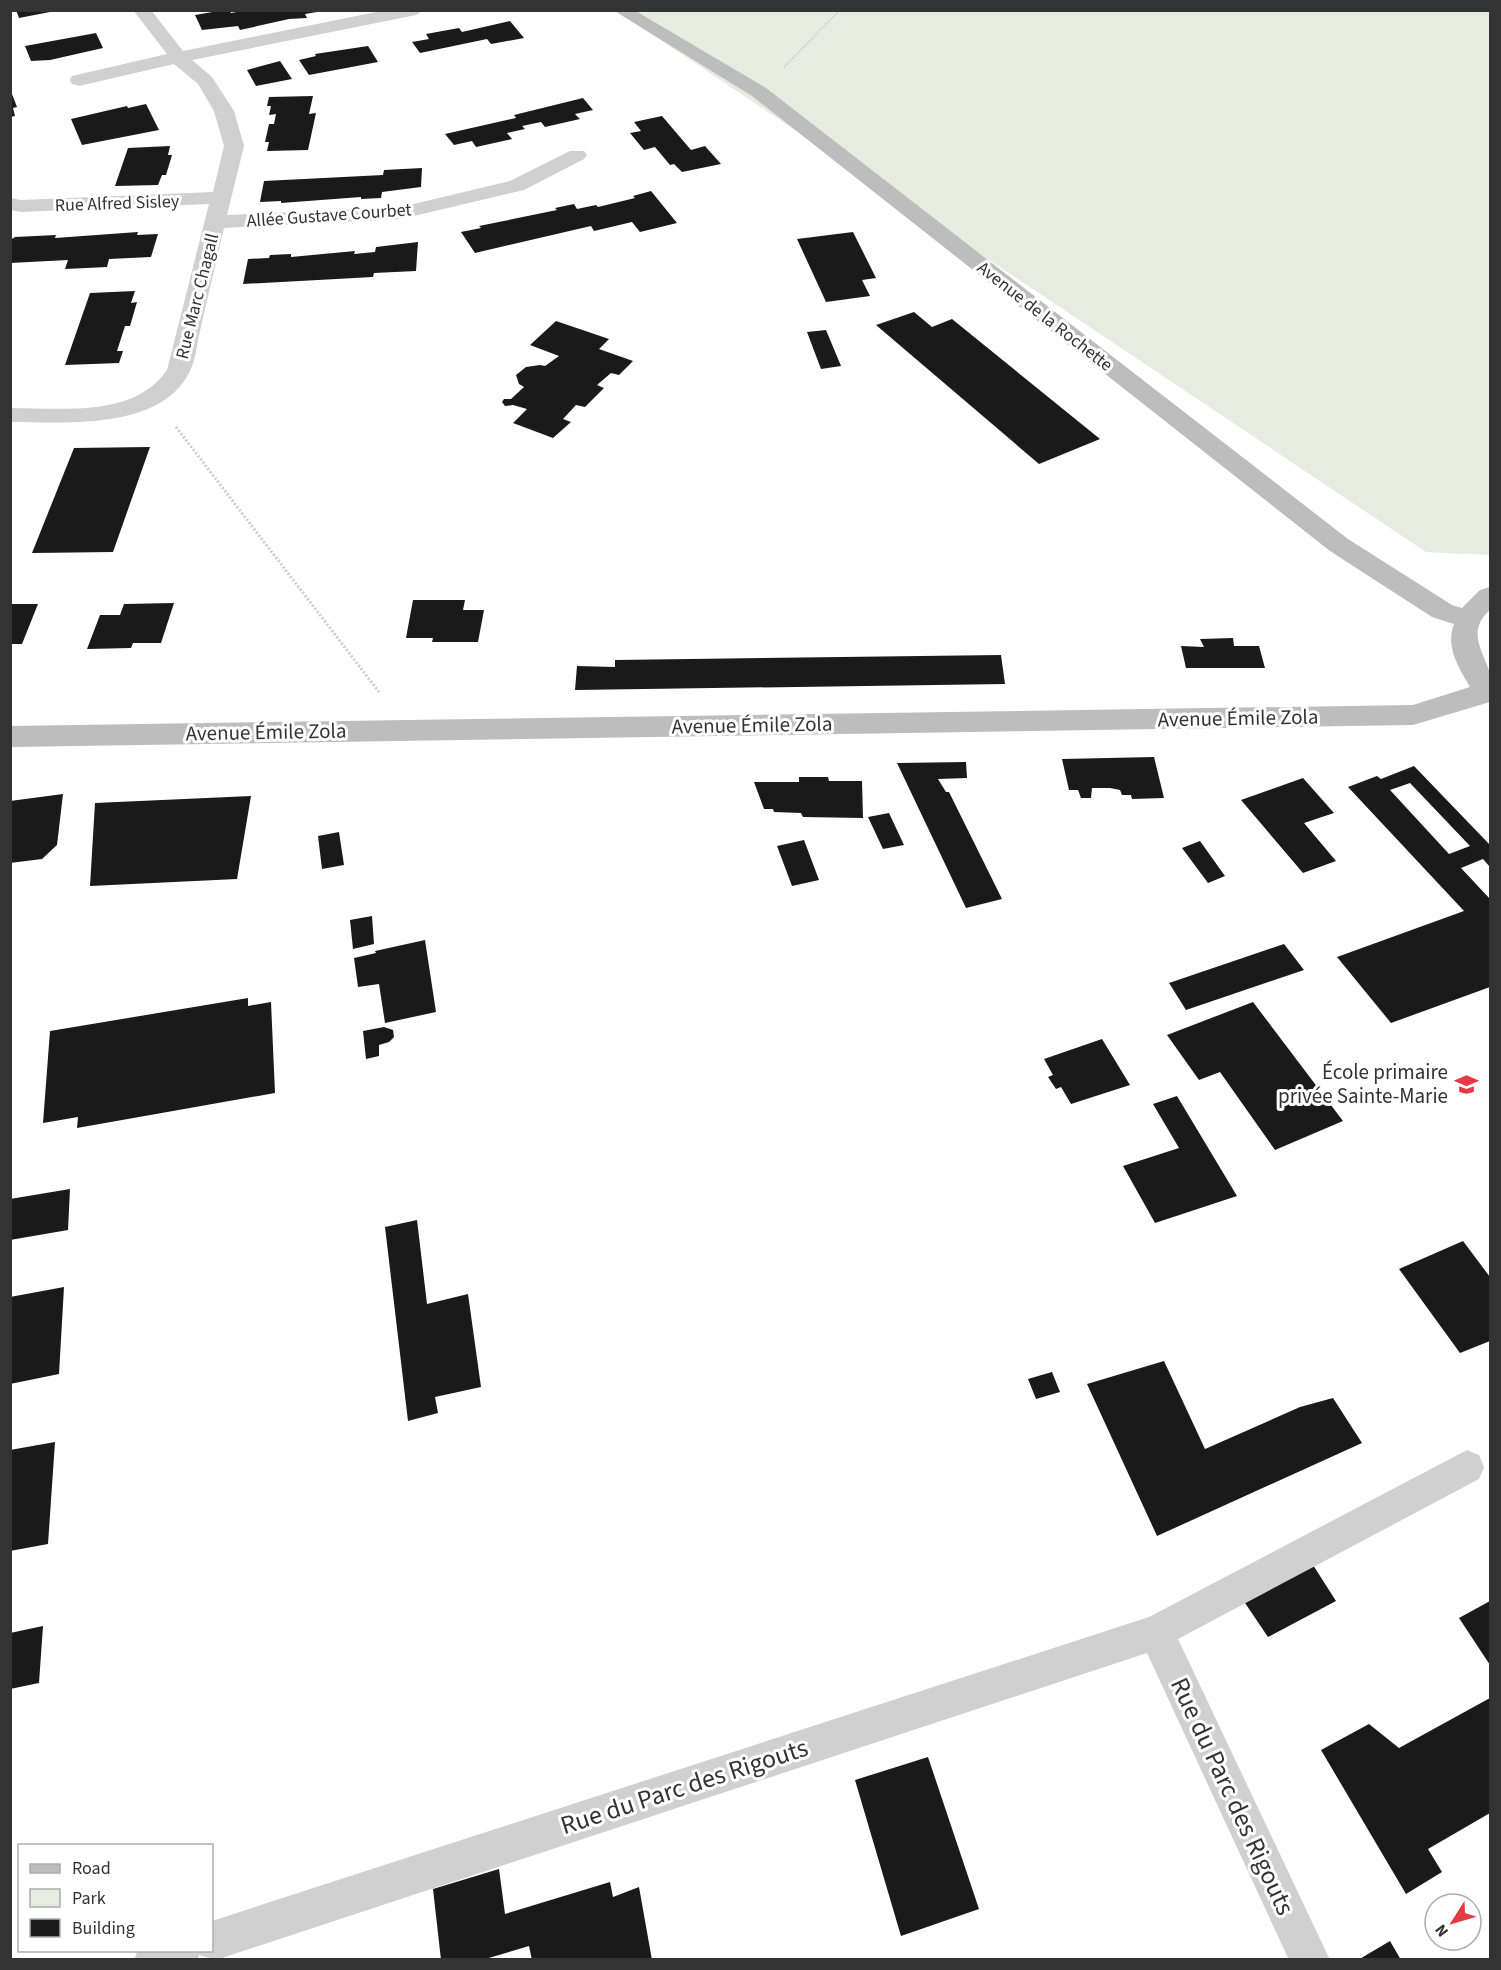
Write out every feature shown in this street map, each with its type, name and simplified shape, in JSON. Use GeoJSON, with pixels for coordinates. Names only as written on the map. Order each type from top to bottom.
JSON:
{"type":"FeatureCollection","features":[{"type":"Feature","properties":{"kind":"main road","name":"Avenue de la Rochette"},"geometry":{"type":"LineString","coordinates":[[621,10],[759,92],[1339,545],[1442,611],[1468,619]]}},
{"type":"Feature","properties":{"kind":"main road"},"geometry":{"type":"LineString","coordinates":[[1490,692],[1475,673],[1466,654],[1464,635],[1468,619],[1479,604],[1491,596]]}},
{"type":"Feature","properties":{"kind":"main road","name":"Avenue Émile Zola"},"geometry":{"type":"LineString","coordinates":[[10,736],[1413,715],[1490,692]]}},
{"type":"Feature","properties":{"kind":"street","name":"Rue Marc Chagall"},"geometry":{"type":"LineString","coordinates":[[10,415],[121,411],[144,402],[173,383],[179,370],[234,146],[224,111],[205,81],[179,58],[141,10]]}},
{"type":"Feature","properties":{"kind":"street"},"geometry":{"type":"LineString","coordinates":[[79,80],[416,10]]}},
{"type":"Feature","properties":{"kind":"street","name":"Allée Gustave Courbet"},"geometry":{"type":"LineString","coordinates":[[216,222],[401,213],[517,186],[577,155]]}},
{"type":"Feature","properties":{"kind":"street","name":"Rue Alfred Sisley"},"geometry":{"type":"LineString","coordinates":[[10,204],[21,206],[153,202],[223,197]]}},
{"type":"Feature","properties":{"kind":"lane","name":"Rue du Parc des Rigouts"},"geometry":{"type":"LineString","coordinates":[[213,1941],[1156,1632],[1467,1467]]}},
{"type":"Feature","properties":{"kind":"lane","name":"Rue du Parc des Rigouts"},"geometry":{"type":"LineString","coordinates":[[1156,1632],[1310,1959]]}},
{"type":"Feature","properties":{"kind":"lane"},"geometry":{"type":"LineString","coordinates":[[154,1959],[176,1952]]}},
{"type":"Feature","properties":{"kind":"path"},"geometry":{"type":"LineString","coordinates":[[759,92],[840,10]]}},
{"type":"Feature","properties":{"kind":"path"},"geometry":{"type":"LineString","coordinates":[[144,402],[176,427],[379,693]]}},
{"type":"Feature","properties":{"kind":"green space"},"geometry":{"type":"Polygon","coordinates":[[[617,11],[1490,11],[1490,555],[1426,552],[617,11]]]}},
{"type":"Feature","properties":{"kind":"building"},"geometry":{"type":"Polygon","coordinates":[[[16,10],[50,10],[50,12],[19,18],[16,10]]]}},
{"type":"Feature","properties":{"kind":"building"},"geometry":{"type":"Polygon","coordinates":[[[230,10],[231,13],[248,10],[317,12],[305,14],[307,18],[289,19],[240,30],[238,26],[202,30],[195,15],[230,10]]]}},
{"type":"Feature","properties":{"kind":"building"},"geometry":{"type":"Polygon","coordinates":[[[510,21],[524,38],[491,44],[487,39],[420,53],[412,42],[429,39],[426,34],[459,28],[462,32],[510,21]]]}},
{"type":"Feature","properties":{"kind":"building"},"geometry":{"type":"Polygon","coordinates":[[[96,33],[103,48],[50,60],[31,61],[25,46],[96,33]]]}},
{"type":"Feature","properties":{"kind":"building"},"geometry":{"type":"Polygon","coordinates":[[[368,46],[378,62],[309,75],[299,60],[316,56],[315,54],[368,46]]]}},
{"type":"Feature","properties":{"kind":"building"},"geometry":{"type":"Polygon","coordinates":[[[280,61],[292,79],[256,86],[247,70],[280,61]]]}},
{"type":"Feature","properties":{"kind":"building"},"geometry":{"type":"Polygon","coordinates":[[[10,89],[17,107],[13,108],[15,116],[10,117],[10,89]]]}},
{"type":"Feature","properties":{"kind":"building"},"geometry":{"type":"Polygon","coordinates":[[[313,96],[309,114],[316,113],[308,150],[267,151],[269,142],[265,142],[269,124],[274,124],[276,114],[269,115],[271,106],[267,106],[269,97],[313,96]]]}},
{"type":"Feature","properties":{"kind":"building"},"geometry":{"type":"Polygon","coordinates":[[[583,98],[593,110],[575,114],[580,119],[545,127],[541,122],[522,126],[525,129],[507,133],[512,139],[476,147],[472,141],[454,145],[445,134],[516,118],[514,115],[583,98]]]}},
{"type":"Feature","properties":{"kind":"building"},"geometry":{"type":"Polygon","coordinates":[[[146,104],[159,130],[82,145],[71,119],[127,106],[128,108],[146,104]]]}},
{"type":"Feature","properties":{"kind":"building"},"geometry":{"type":"Polygon","coordinates":[[[662,116],[691,150],[705,146],[721,164],[682,172],[674,164],[670,165],[655,147],[644,150],[630,133],[641,131],[634,122],[662,116]]]}},
{"type":"Feature","properties":{"kind":"building"},"geometry":{"type":"Polygon","coordinates":[[[170,146],[168,155],[172,155],[166,175],[162,175],[158,185],[115,186],[128,148],[170,146]]]}},
{"type":"Feature","properties":{"kind":"building"},"geometry":{"type":"Polygon","coordinates":[[[422,168],[421,187],[382,192],[381,198],[260,202],[264,181],[383,175],[384,170],[422,168]]]}},
{"type":"Feature","properties":{"kind":"building"},"geometry":{"type":"Polygon","coordinates":[[[651,191],[677,223],[640,232],[632,222],[594,231],[591,226],[475,253],[461,232],[574,204],[577,209],[596,205],[598,207],[635,198],[633,196],[651,191]]]}},
{"type":"Feature","properties":{"kind":"building"},"geometry":{"type":"Polygon","coordinates":[[[138,232],[137,235],[158,234],[151,257],[109,259],[107,267],[65,269],[68,260],[10,263],[10,240],[15,237],[56,235],[55,238],[138,232]]]}},
{"type":"Feature","properties":{"kind":"building"},"geometry":{"type":"Polygon","coordinates":[[[853,232],[876,278],[862,280],[870,296],[826,302],[797,239],[853,232]]]}},
{"type":"Feature","properties":{"kind":"building"},"geometry":{"type":"Polygon","coordinates":[[[418,242],[416,271],[374,273],[373,277],[243,284],[248,259],[269,258],[270,255],[291,254],[291,257],[355,251],[354,254],[375,252],[376,247],[418,242]]]}},
{"type":"Feature","properties":{"kind":"building"},"geometry":{"type":"Polygon","coordinates":[[[135,291],[131,303],[137,302],[130,326],[125,326],[117,351],[123,351],[119,363],[65,365],[90,293],[135,291]]]}},
{"type":"Feature","properties":{"kind":"building"},"geometry":{"type":"Polygon","coordinates":[[[914,312],[932,327],[952,319],[1100,439],[1039,464],[876,325],[914,312]]]}},
{"type":"Feature","properties":{"kind":"building"},"geometry":{"type":"Polygon","coordinates":[[[556,321],[609,339],[599,349],[633,361],[619,375],[611,373],[597,385],[604,388],[585,407],[576,405],[563,419],[571,422],[553,438],[513,423],[527,409],[513,405],[505,406],[502,402],[504,399],[511,399],[524,387],[519,384],[516,375],[526,367],[545,366],[559,356],[530,345],[556,321]]]}},
{"type":"Feature","properties":{"kind":"building"},"geometry":{"type":"Polygon","coordinates":[[[826,330],[841,366],[821,369],[807,332],[826,330]]]}},
{"type":"Feature","properties":{"kind":"building"},"geometry":{"type":"Polygon","coordinates":[[[150,447],[113,552],[32,553],[74,448],[150,447]]]}},
{"type":"Feature","properties":{"kind":"building"},"geometry":{"type":"Polygon","coordinates":[[[413,600],[465,600],[463,610],[484,610],[478,642],[432,642],[433,638],[406,638],[413,600]]]}},
{"type":"Feature","properties":{"kind":"building"},"geometry":{"type":"Polygon","coordinates":[[[174,603],[161,643],[133,643],[131,648],[87,649],[100,615],[120,615],[124,604],[174,603]]]}},
{"type":"Feature","properties":{"kind":"building"},"geometry":{"type":"Polygon","coordinates":[[[10,604],[38,604],[22,644],[10,644],[10,604]]]}},
{"type":"Feature","properties":{"kind":"building"},"geometry":{"type":"Polygon","coordinates":[[[1233,638],[1234,646],[1259,646],[1265,668],[1186,668],[1181,646],[1204,647],[1200,639],[1233,638]]]}},
{"type":"Feature","properties":{"kind":"building"},"geometry":{"type":"Polygon","coordinates":[[[1001,655],[1005,684],[575,690],[577,666],[615,667],[615,660],[1001,655]]]}},
{"type":"Feature","properties":{"kind":"building"},"geometry":{"type":"Polygon","coordinates":[[[1154,757],[1164,798],[1132,799],[1131,795],[1122,795],[1120,790],[1092,788],[1091,798],[1081,798],[1078,790],[1069,790],[1062,759],[1154,757]]]}},
{"type":"Feature","properties":{"kind":"building"},"geometry":{"type":"Polygon","coordinates":[[[966,762],[967,778],[938,779],[946,792],[949,792],[1002,899],[966,908],[897,763],[966,762]]]}},
{"type":"Feature","properties":{"kind":"building"},"geometry":{"type":"Polygon","coordinates":[[[1414,766],[1490,845],[1490,867],[1483,859],[1461,868],[1490,899],[1490,987],[1391,1023],[1337,957],[1464,911],[1348,787],[1377,776],[1381,779],[1414,766]],[[1410,783],[1390,790],[1449,854],[1470,846],[1410,783]]]}},
{"type":"Feature","properties":{"kind":"building"},"geometry":{"type":"Polygon","coordinates":[[[799,777],[828,777],[829,781],[862,781],[863,818],[803,817],[801,813],[774,812],[773,809],[764,809],[754,782],[799,782],[799,777]]]}},
{"type":"Feature","properties":{"kind":"building"},"geometry":{"type":"Polygon","coordinates":[[[1303,778],[1334,813],[1304,823],[1336,861],[1303,873],[1241,800],[1303,778]]]}},
{"type":"Feature","properties":{"kind":"building"},"geometry":{"type":"Polygon","coordinates":[[[63,794],[57,845],[42,859],[10,863],[10,801],[63,794]]]}},
{"type":"Feature","properties":{"kind":"building"},"geometry":{"type":"Polygon","coordinates":[[[251,796],[237,879],[90,886],[95,803],[251,796]]]}},
{"type":"Feature","properties":{"kind":"building"},"geometry":{"type":"Polygon","coordinates":[[[889,813],[904,845],[883,849],[868,817],[889,813]]]}},
{"type":"Feature","properties":{"kind":"building"},"geometry":{"type":"Polygon","coordinates":[[[339,832],[344,865],[322,869],[318,836],[339,832]]]}},
{"type":"Feature","properties":{"kind":"building"},"geometry":{"type":"Polygon","coordinates":[[[804,840],[819,880],[792,886],[777,846],[804,840]]]}},
{"type":"Feature","properties":{"kind":"building"},"geometry":{"type":"Polygon","coordinates":[[[1200,841],[1225,876],[1208,883],[1182,848],[1200,841]]]}},
{"type":"Feature","properties":{"kind":"building"},"geometry":{"type":"Polygon","coordinates":[[[372,916],[374,944],[353,949],[350,920],[372,916]]]}},
{"type":"Feature","properties":{"kind":"building"},"geometry":{"type":"Polygon","coordinates":[[[425,940],[436,1012],[385,1023],[379,984],[358,987],[354,958],[425,940]]]}},
{"type":"Feature","properties":{"kind":"building"},"geometry":{"type":"Polygon","coordinates":[[[1284,944],[1304,970],[1186,1010],[1169,983],[1284,944]]]}},
{"type":"Feature","properties":{"kind":"building"},"geometry":{"type":"Polygon","coordinates":[[[248,998],[248,1006],[271,1002],[275,1093],[77,1128],[78,1117],[43,1123],[50,1031],[248,998]]]}},
{"type":"Feature","properties":{"kind":"building"},"geometry":{"type":"Polygon","coordinates":[[[1253,1002],[1343,1121],[1275,1150],[1220,1072],[1199,1080],[1167,1035],[1253,1002]]]}},
{"type":"Feature","properties":{"kind":"building"},"geometry":{"type":"Polygon","coordinates":[[[384,1027],[393,1030],[394,1037],[389,1042],[379,1045],[379,1056],[366,1059],[363,1031],[384,1027]]]}},
{"type":"Feature","properties":{"kind":"building"},"geometry":{"type":"Polygon","coordinates":[[[1102,1039],[1130,1085],[1071,1104],[1061,1087],[1056,1089],[1048,1077],[1053,1075],[1044,1059],[1102,1039]]]}},
{"type":"Feature","properties":{"kind":"building"},"geometry":{"type":"Polygon","coordinates":[[[1177,1096],[1237,1196],[1155,1223],[1123,1166],[1179,1148],[1153,1104],[1177,1096]]]}},
{"type":"Feature","properties":{"kind":"building"},"geometry":{"type":"Polygon","coordinates":[[[70,1189],[68,1230],[10,1240],[10,1199],[70,1189]]]}},
{"type":"Feature","properties":{"kind":"building"},"geometry":{"type":"Polygon","coordinates":[[[417,1220],[427,1304],[468,1294],[481,1387],[435,1397],[438,1413],[408,1421],[385,1227],[417,1220]]]}},
{"type":"Feature","properties":{"kind":"building"},"geometry":{"type":"Polygon","coordinates":[[[1463,1241],[1490,1277],[1490,1341],[1460,1353],[1399,1269],[1463,1241]]]}},
{"type":"Feature","properties":{"kind":"building"},"geometry":{"type":"Polygon","coordinates":[[[64,1287],[59,1374],[10,1384],[10,1297],[64,1287]]]}},
{"type":"Feature","properties":{"kind":"building"},"geometry":{"type":"Polygon","coordinates":[[[1164,1361],[1205,1449],[1300,1407],[1333,1398],[1362,1443],[1157,1536],[1087,1384],[1164,1361]]]}},
{"type":"Feature","properties":{"kind":"building"},"geometry":{"type":"Polygon","coordinates":[[[1052,1372],[1060,1392],[1036,1399],[1028,1379],[1052,1372]]]}},
{"type":"Feature","properties":{"kind":"building"},"geometry":{"type":"Polygon","coordinates":[[[55,1442],[48,1544],[10,1551],[10,1450],[55,1442]]]}},
{"type":"Feature","properties":{"kind":"building"},"geometry":{"type":"Polygon","coordinates":[[[1313,1565],[1336,1601],[1268,1637],[1243,1600],[1313,1565]]]}},
{"type":"Feature","properties":{"kind":"building"},"geometry":{"type":"Polygon","coordinates":[[[1490,1601],[1490,1665],[1459,1618],[1490,1601]]]}},
{"type":"Feature","properties":{"kind":"building"},"geometry":{"type":"Polygon","coordinates":[[[43,1626],[39,1683],[10,1689],[10,1633],[43,1626]]]}},
{"type":"Feature","properties":{"kind":"building"},"geometry":{"type":"Polygon","coordinates":[[[1490,1698],[1490,1813],[1428,1849],[1442,1872],[1406,1894],[1321,1750],[1369,1724],[1399,1748],[1490,1698]]]}},
{"type":"Feature","properties":{"kind":"building"},"geometry":{"type":"Polygon","coordinates":[[[928,1757],[979,1909],[901,1936],[855,1780],[928,1757]]]}},
{"type":"Feature","properties":{"kind":"building"},"geometry":{"type":"Polygon","coordinates":[[[499,1869],[505,1914],[610,1882],[613,1897],[639,1887],[652,1960],[532,1960],[529,1946],[482,1960],[441,1960],[433,1889],[499,1869]]]}},
{"type":"Feature","properties":{"kind":"building"},"geometry":{"type":"Polygon","coordinates":[[[1390,1941],[1401,1960],[1358,1960],[1390,1941]]]}},
{"type":"Feature","properties":{"kind":"place","name":"École primaire privée Sainte-Marie"},"geometry":{"type":"Point","coordinates":[1466,1084]}}]}
